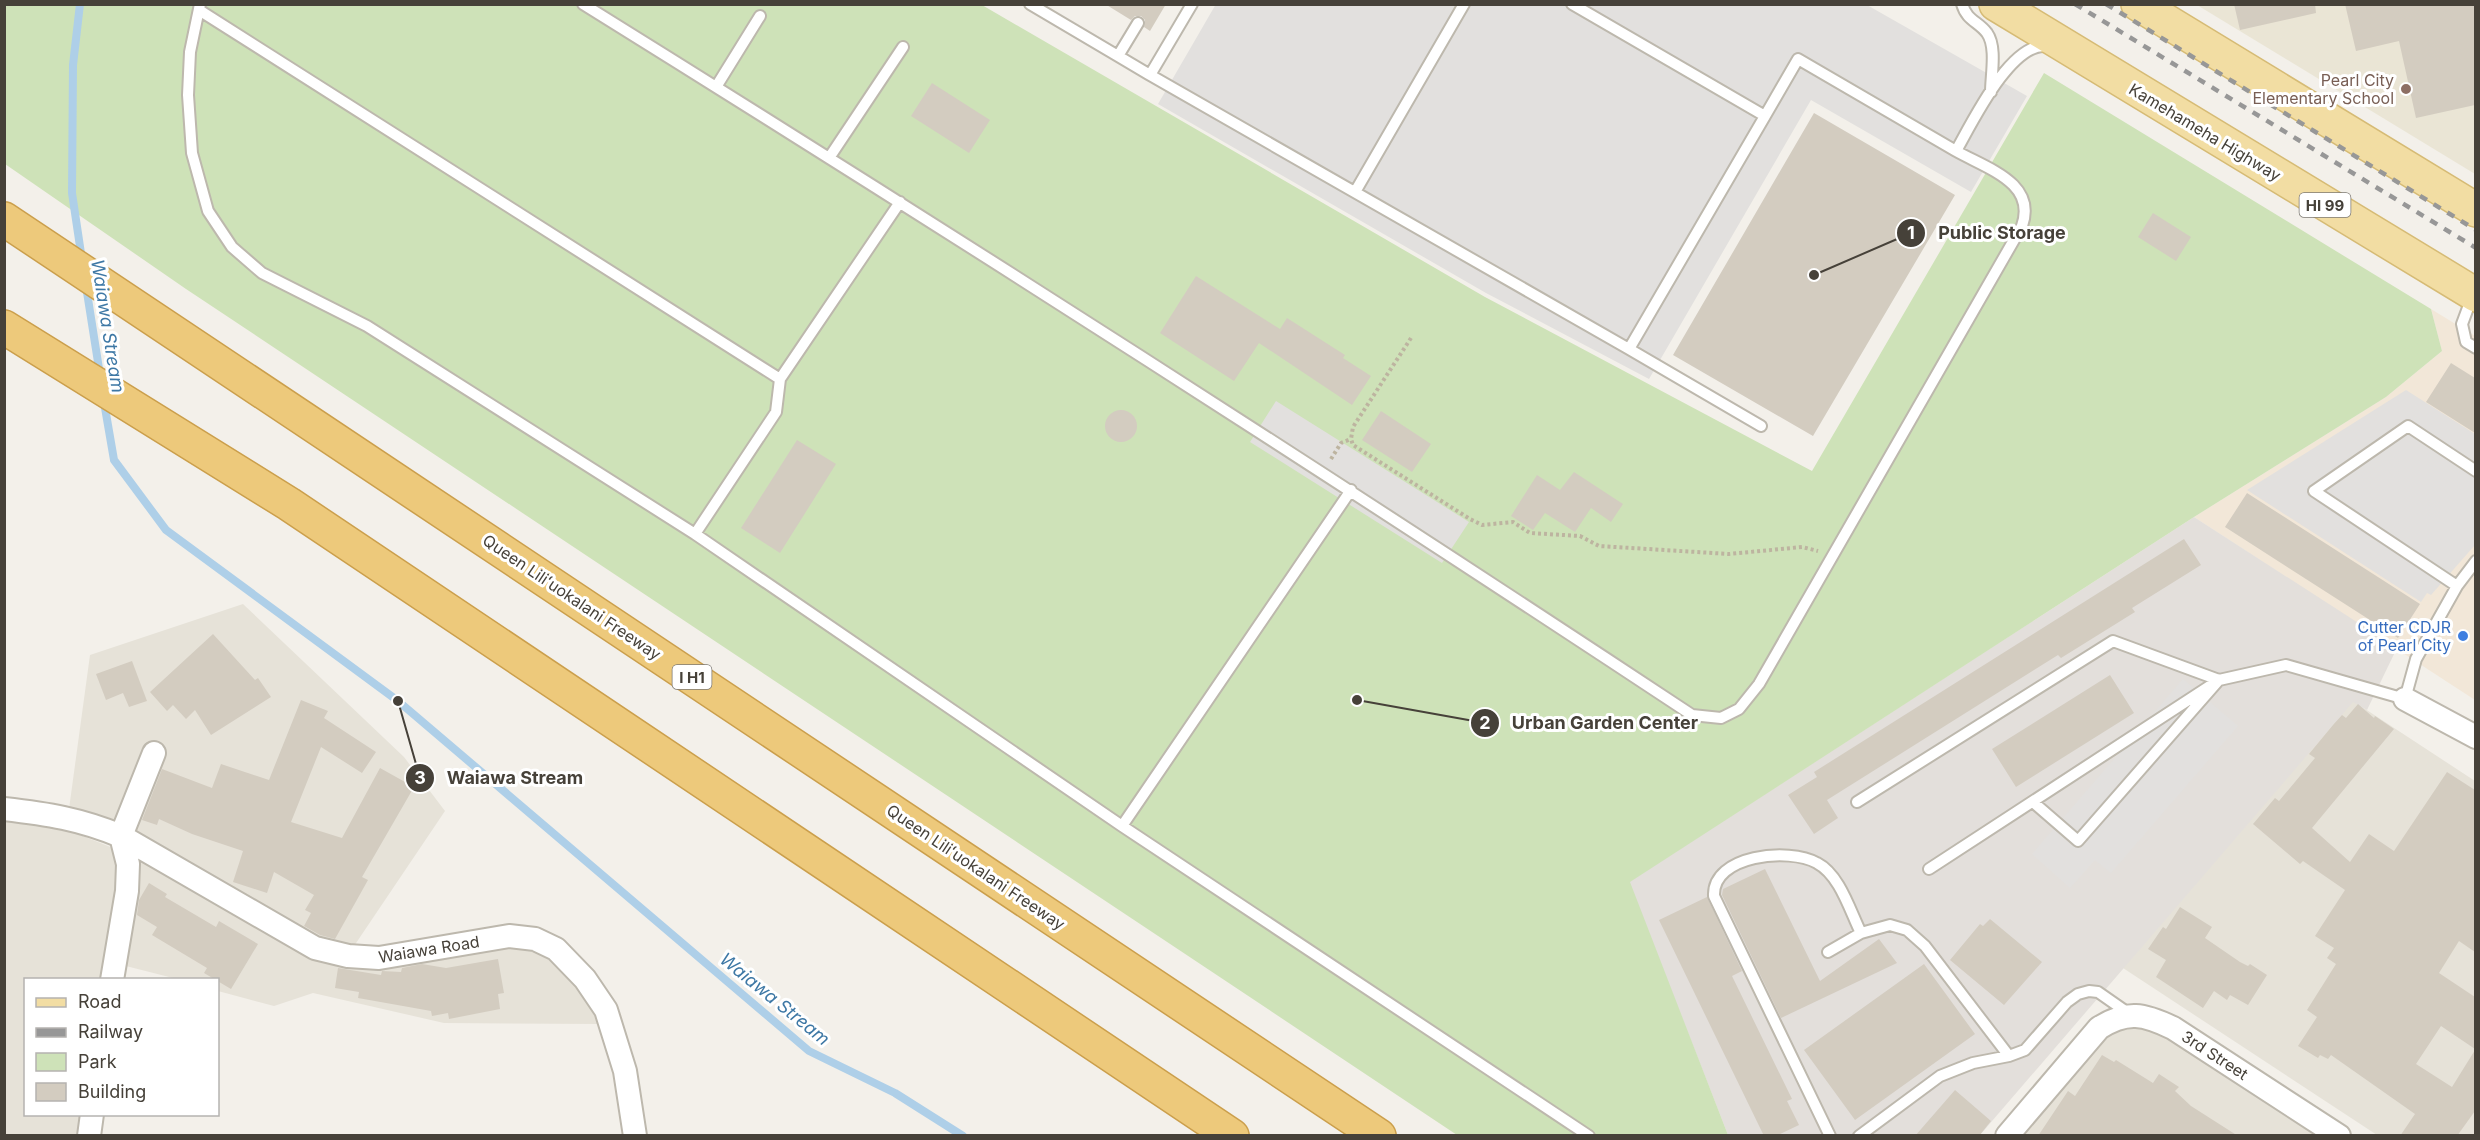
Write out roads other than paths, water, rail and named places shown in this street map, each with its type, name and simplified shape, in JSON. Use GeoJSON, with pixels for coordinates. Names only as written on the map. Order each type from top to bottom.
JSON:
{"type":"FeatureCollection","features":[{"type":"Feature","properties":{"kind":"highway","name":"Queen Liliʻuokalani Freeway"},"geometry":{"type":"LineString","coordinates":[[4,219],[1379,1136]]}},
{"type":"Feature","properties":{"kind":"highway"},"geometry":{"type":"LineString","coordinates":[[4,327],[290,504],[1232,1136]]}},
{"type":"Feature","properties":{"kind":"main road","name":"Kamehameha Highway"},"geometry":{"type":"LineString","coordinates":[[1996,4],[2475,295]]}},
{"type":"Feature","properties":{"kind":"main road"},"geometry":{"type":"LineString","coordinates":[[2138,4],[2475,210]]}},
{"type":"Feature","properties":{"kind":"street"},"geometry":{"type":"LineString","coordinates":[[2405,699],[2475,737]]}},
{"type":"Feature","properties":{"kind":"street"},"geometry":{"type":"LineString","coordinates":[[112,978],[127,891],[128,864],[121,836],[154,753]]}},
{"type":"Feature","properties":{"kind":"street","name":"Waiawa Road"},"geometry":{"type":"LineString","coordinates":[[4,808],[64,817],[88,823],[121,836],[315,948],[348,956],[379,958],[509,936],[535,939],[556,950],[585,979],[606,1010],[625,1071],[635,1136]]}},
{"type":"Feature","properties":{"kind":"street"},"geometry":{"type":"LineString","coordinates":[[2007,1136],[2099,1028],[2110,1021],[2132,1015]]}},
{"type":"Feature","properties":{"kind":"street","name":"3rd Street"},"geometry":{"type":"LineString","coordinates":[[2132,1015],[2146,1017],[2173,1028],[2339,1136]]}},
{"type":"Feature","properties":{"kind":"street"},"geometry":{"type":"LineString","coordinates":[[89,1136],[92,1116]]}},
{"type":"Feature","properties":{"kind":"lane"},"geometry":{"type":"LineString","coordinates":[[583,4],[900,202],[1351,490],[1692,715],[1721,718],[1739,709],[1759,684],[2022,226],[2027,213],[2024,196],[2012,183],[1798,58],[1629,349]]}},
{"type":"Feature","properties":{"kind":"lane"},"geometry":{"type":"LineString","coordinates":[[1030,4],[1761,426]]}},
{"type":"Feature","properties":{"kind":"lane"},"geometry":{"type":"LineString","coordinates":[[1150,75],[1192,4]]}},
{"type":"Feature","properties":{"kind":"lane"},"geometry":{"type":"LineString","coordinates":[[1355,192],[1464,4]]}},
{"type":"Feature","properties":{"kind":"lane"},"geometry":{"type":"LineString","coordinates":[[1572,4],[1765,116]]}},
{"type":"Feature","properties":{"kind":"lane"},"geometry":{"type":"LineString","coordinates":[[1962,4],[1965,14],[1986,33],[1990,42],[1991,92]]}},
{"type":"Feature","properties":{"kind":"lane"},"geometry":{"type":"LineString","coordinates":[[780,379],[199,7],[190,52],[188,95],[192,153],[208,211],[232,247],[262,273],[367,326],[695,534],[1122,826],[1589,1136]]}},
{"type":"Feature","properties":{"kind":"lane"},"geometry":{"type":"LineString","coordinates":[[716,87],[760,16]]}},
{"type":"Feature","properties":{"kind":"lane"},"geometry":{"type":"LineString","coordinates":[[1118,56],[1138,23]]}},
{"type":"Feature","properties":{"kind":"lane"},"geometry":{"type":"LineString","coordinates":[[1956,151],[1991,92],[2020,56],[2037,45],[2066,47]]}},
{"type":"Feature","properties":{"kind":"lane"},"geometry":{"type":"LineString","coordinates":[[830,158],[903,47]]}},
{"type":"Feature","properties":{"kind":"lane"},"geometry":{"type":"LineString","coordinates":[[695,534],[777,412],[780,379],[900,202]]}},
{"type":"Feature","properties":{"kind":"lane"},"geometry":{"type":"LineString","coordinates":[[2475,295],[2462,324],[2466,342],[2475,348]]}},
{"type":"Feature","properties":{"kind":"lane"},"geometry":{"type":"LineString","coordinates":[[2457,586],[2314,491],[2408,426],[2475,471]]}},
{"type":"Feature","properties":{"kind":"lane"},"geometry":{"type":"LineString","coordinates":[[1122,826],[1351,490]]}},
{"type":"Feature","properties":{"kind":"lane"},"geometry":{"type":"LineString","coordinates":[[1929,869],[2219,680],[2286,665],[2405,699],[2416,659],[2457,586],[2475,561]]}},
{"type":"Feature","properties":{"kind":"lane"},"geometry":{"type":"LineString","coordinates":[[1857,802],[2113,641],[2219,680]]}},
{"type":"Feature","properties":{"kind":"lane"},"geometry":{"type":"LineString","coordinates":[[2033,802],[2078,841],[2219,680]]}},
{"type":"Feature","properties":{"kind":"lane"},"geometry":{"type":"LineString","coordinates":[[1830,1136],[1714,897],[1713,887],[1724,872],[1757,857],[1772,855],[1802,858],[1817,863],[1832,876],[1861,933]]}},
{"type":"Feature","properties":{"kind":"lane"},"geometry":{"type":"LineString","coordinates":[[1827,952],[1861,933],[1890,925],[1906,930],[1924,946],[2009,1056]]}},
{"type":"Feature","properties":{"kind":"lane"},"geometry":{"type":"LineString","coordinates":[[1859,1136],[1940,1077],[1973,1063],[2009,1056],[2025,1050],[2067,1002],[2078,994],[2089,991],[2098,992],[2132,1015]]}},
{"type":"Feature","properties":{"kind":"waterway","name":"Waiawa Stream"},"geometry":{"type":"LineString","coordinates":[[80,4],[73,65],[72,193],[82,260]]}},
{"type":"Feature","properties":{"kind":"waterway","name":"Waiawa Stream"},"geometry":{"type":"LineString","coordinates":[[86,286],[100,375]]}},
{"type":"Feature","properties":{"kind":"waterway","name":"Waiawa Stream"},"geometry":{"type":"LineString","coordinates":[[104,402],[114,460],[166,530],[398,701],[809,1051],[895,1093],[963,1136]]}},
{"type":"Feature","properties":{"kind":"railway"},"geometry":{"type":"LineString","coordinates":[[2075,4],[2476,248]]}},
{"type":"Feature","properties":{"kind":"railway"},"geometry":{"type":"LineString","coordinates":[[2106,4],[2476,230]]}},
{"type":"Feature","properties":{"kind":"place","name":"Pearl City Elementary School"},"geometry":{"type":"Point","coordinates":[2406,89]}},
{"type":"Feature","properties":{"kind":"place","name":"Public Storage"},"geometry":{"type":"Point","coordinates":[1814,275]}},
{"type":"Feature","properties":{"kind":"place","name":"Cutter CDJR of Pearl City"},"geometry":{"type":"Point","coordinates":[2463,636]}},
{"type":"Feature","properties":{"kind":"place","name":"Urban Garden Center"},"geometry":{"type":"Point","coordinates":[1357,700]}},
{"type":"Feature","properties":{"kind":"place","name":"Waiawa Stream"},"geometry":{"type":"Point","coordinates":[398,701]}}]}
